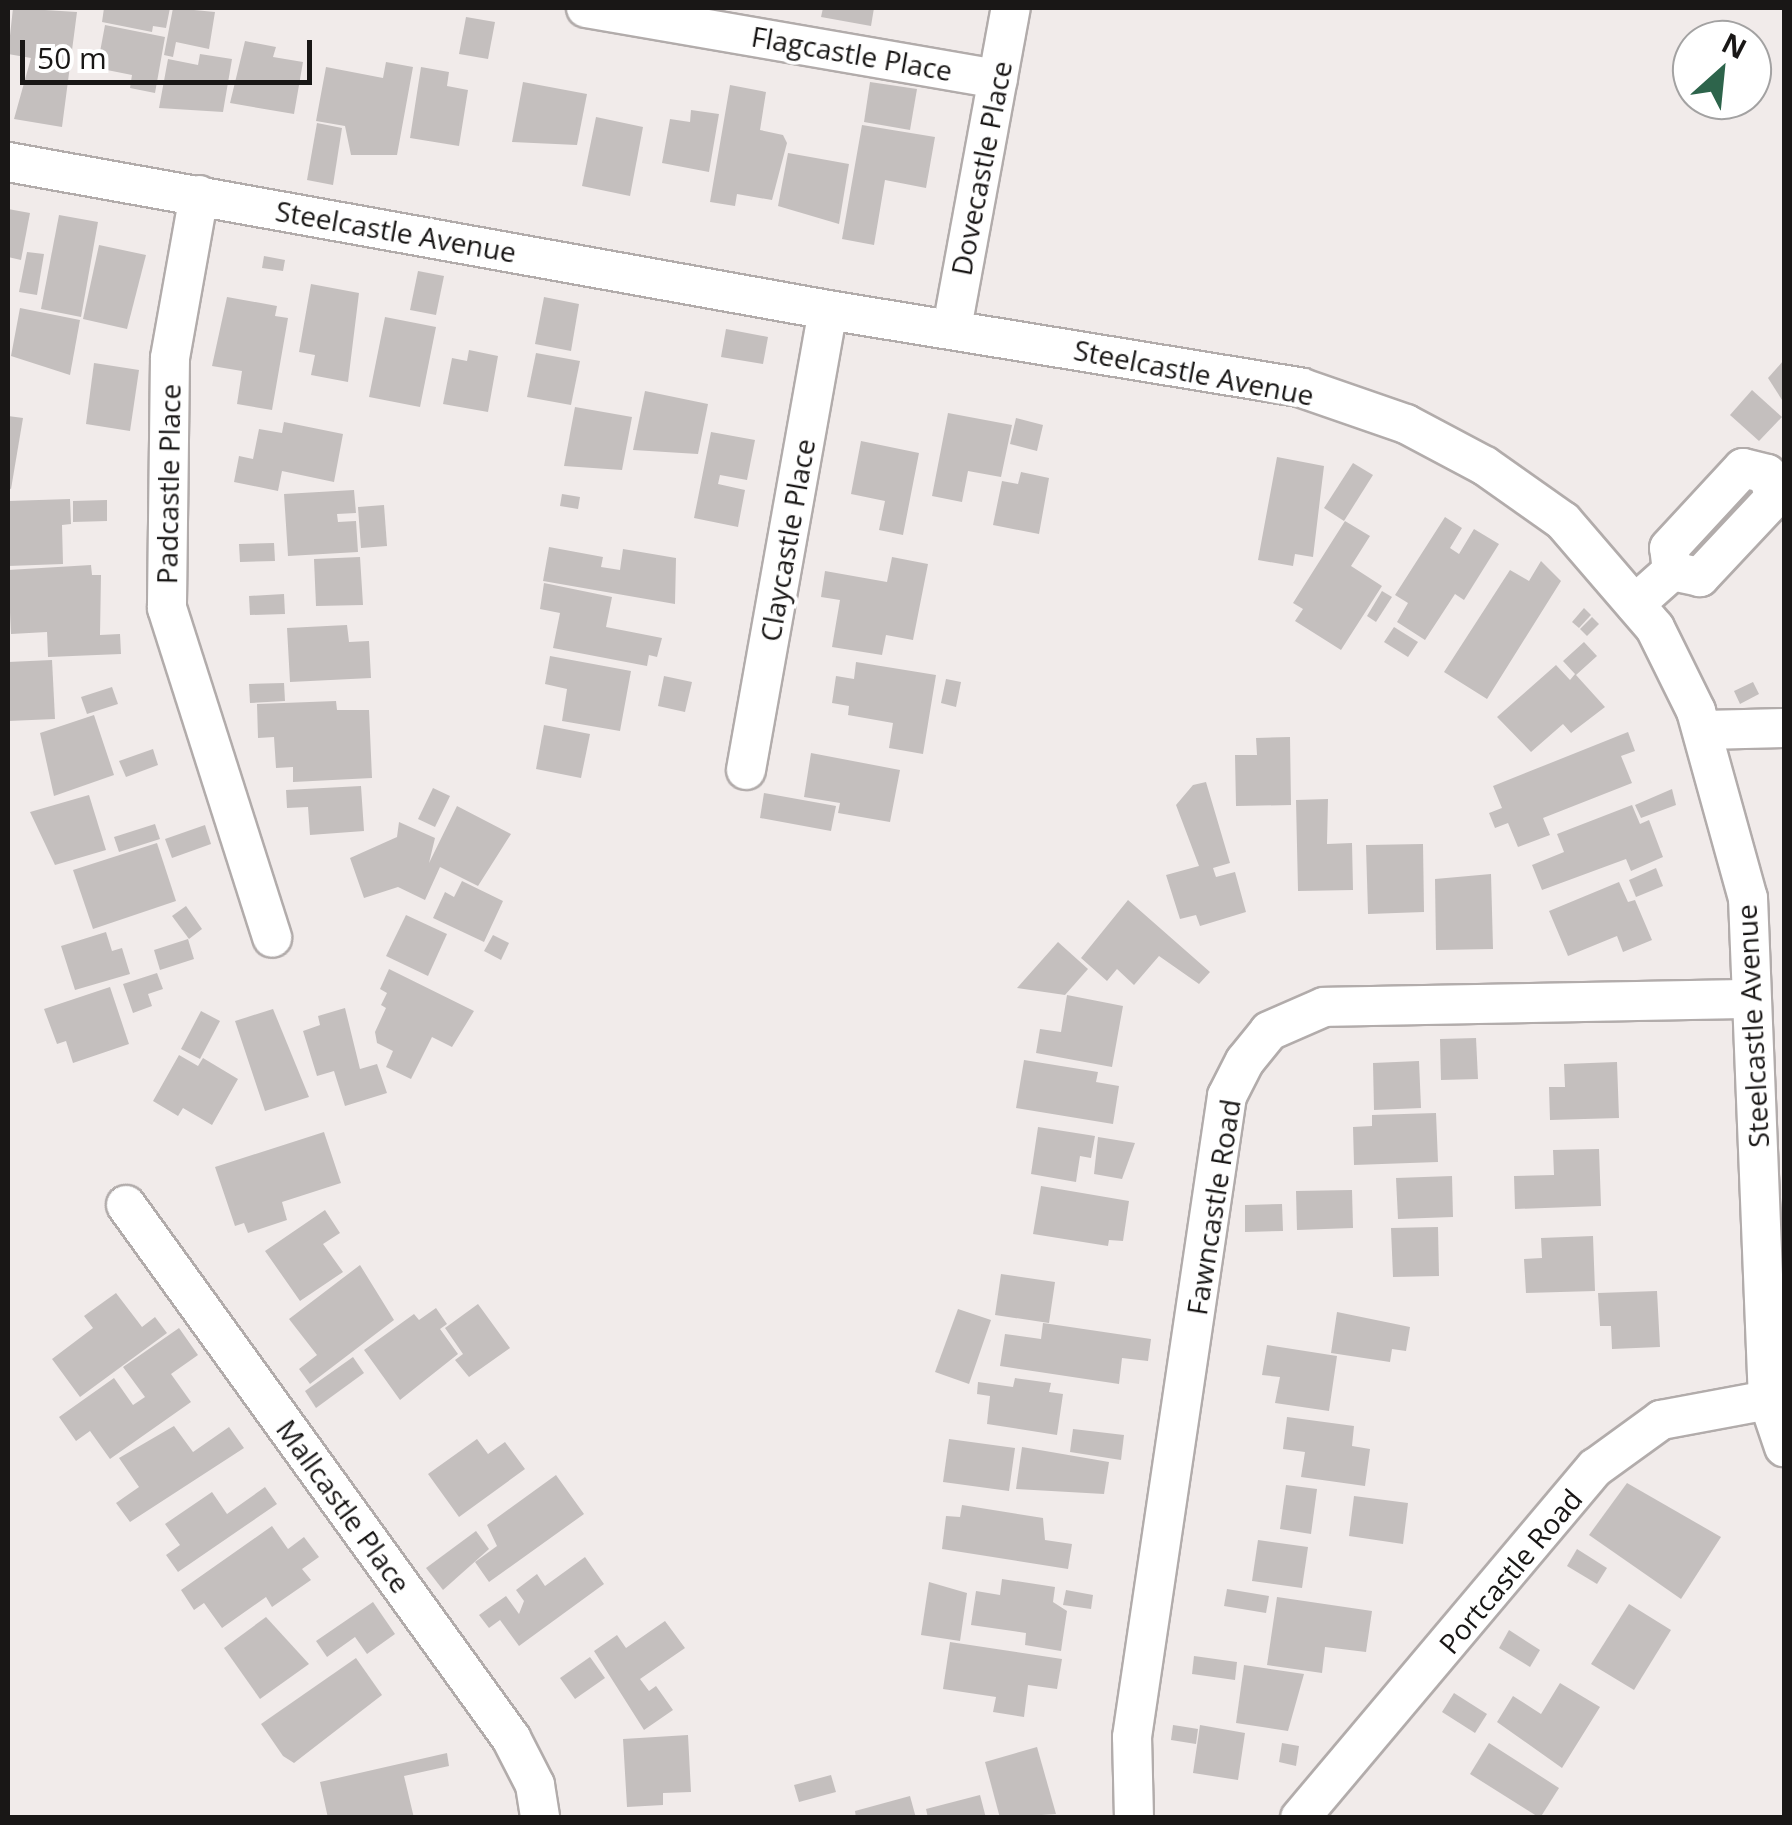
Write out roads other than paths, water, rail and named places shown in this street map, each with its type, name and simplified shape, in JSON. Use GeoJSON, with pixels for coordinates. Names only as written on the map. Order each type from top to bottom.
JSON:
{"type":"FeatureCollection","features":[{"type":"Feature","properties":{"kind":"street","name":"Flagcastle Place"},"geometry":{"type":"LineString","coordinates":[[586,8],[998,78]]}},
{"type":"Feature","properties":{"kind":"street","name":"Dovecastle Place"},"geometry":{"type":"LineString","coordinates":[[952,328],[1011,8]]}},
{"type":"Feature","properties":{"kind":"street","name":"Steelcastle Avenue"},"geometry":{"type":"LineString","coordinates":[[8,162],[828,310],[1302,388],[1406,424],[1485,466],[1563,521],[1655,628],[1705,730],[1748,898],[1768,1400],[1784,1448]]}},
{"type":"Feature","properties":{"kind":"street","name":"Padcastle Place"},"geometry":{"type":"LineString","coordinates":[[199,195],[170,358],[166,608],[272,938]]}},
{"type":"Feature","properties":{"kind":"street","name":"Claycastle Place"},"geometry":{"type":"LineString","coordinates":[[746,770],[828,310]]}},
{"type":"Feature","properties":{"kind":"street"},"geometry":{"type":"LineString","coordinates":[[1635,604],[1672,571]]}},
{"type":"Feature","properties":{"kind":"street"},"geometry":{"type":"LineString","coordinates":[[1705,730],[1784,728]]}},
{"type":"Feature","properties":{"kind":"street","name":"Fawncastle Road"},"geometry":{"type":"LineString","coordinates":[[1134,1818],[1135,1718],[1227,1096],[1245,1061],[1269,1031],[1324,1008],[1751,999]]}},
{"type":"Feature","properties":{"kind":"street","name":"Mallcastle Place"},"geometry":{"type":"LineString","coordinates":[[126,1205],[511,1738],[531,1773],[540,1818]]}},
{"type":"Feature","properties":{"kind":"street","name":"Portcastle Road"},"geometry":{"type":"LineString","coordinates":[[1300,1818],[1595,1468],[1661,1420],[1768,1400]]}}]}
